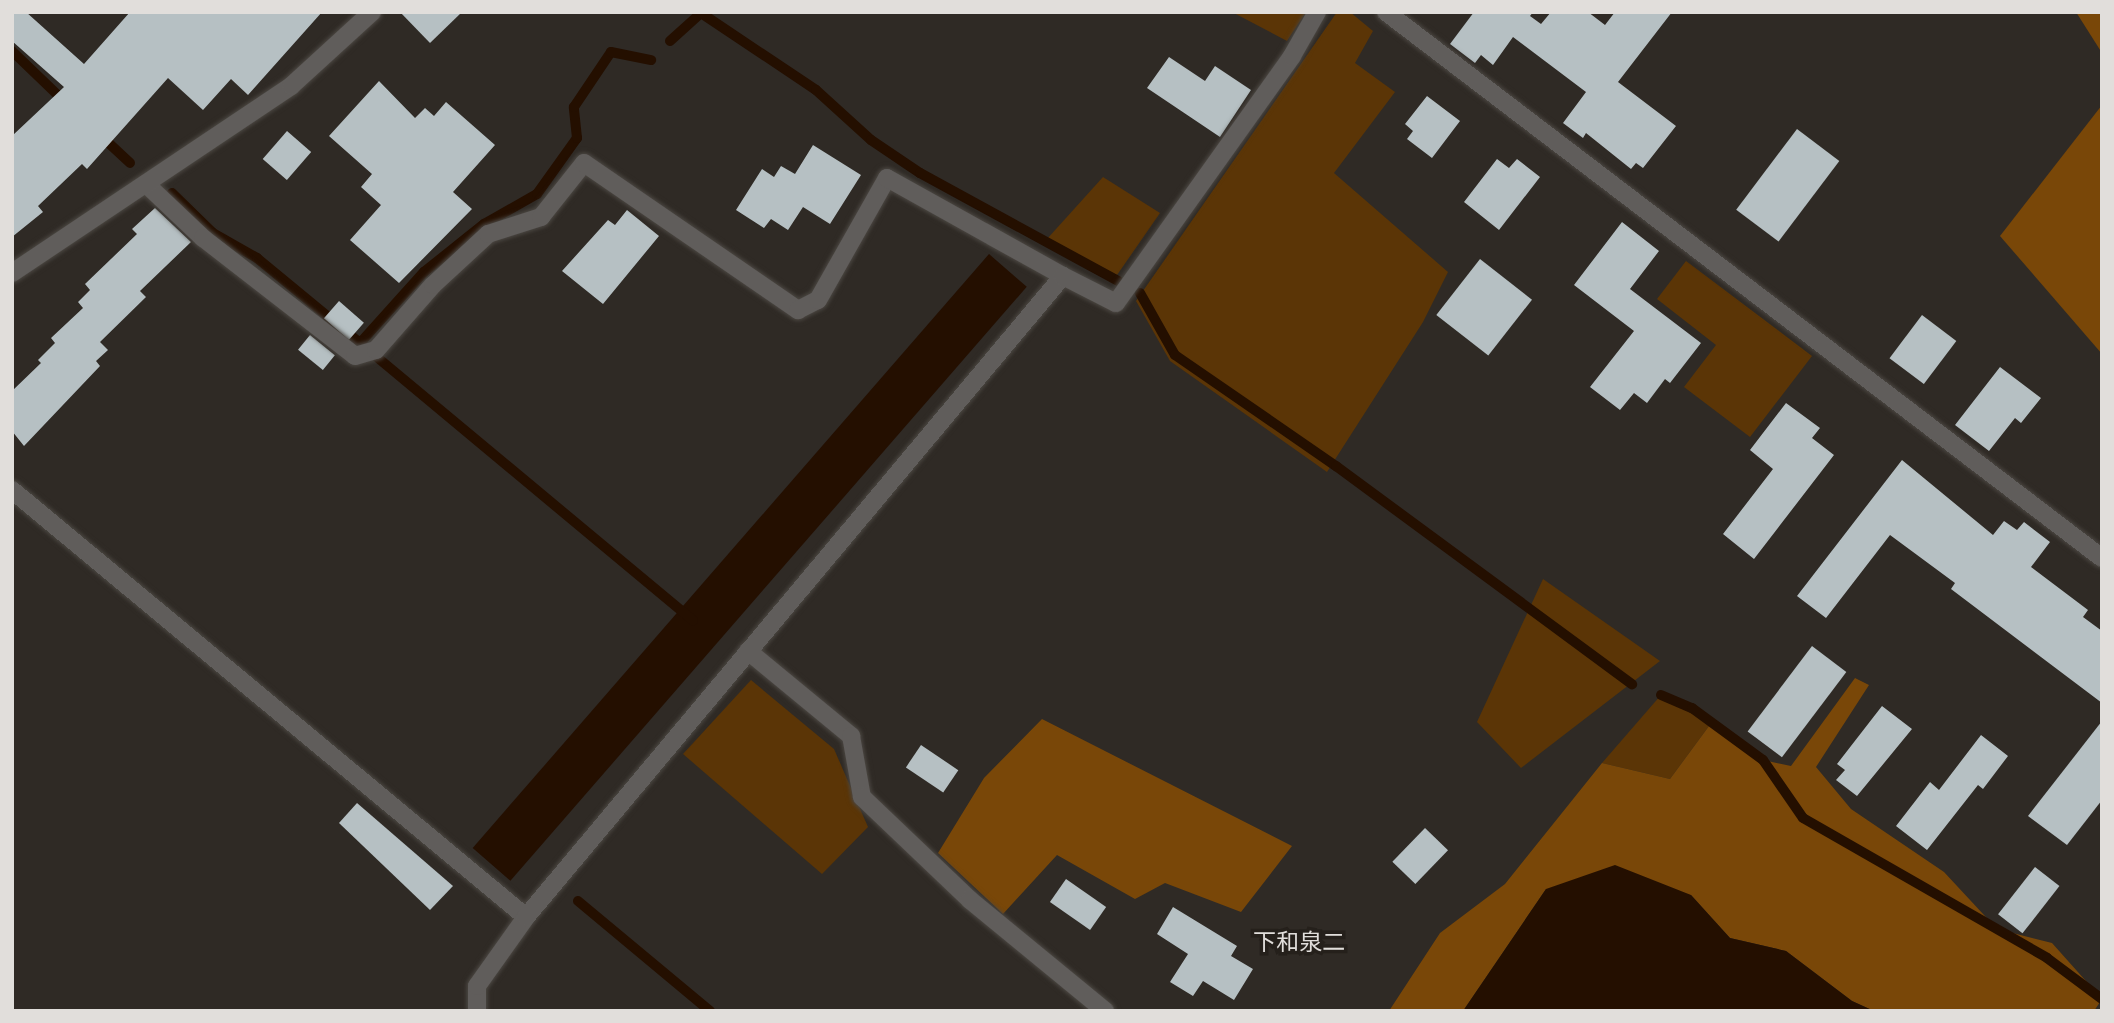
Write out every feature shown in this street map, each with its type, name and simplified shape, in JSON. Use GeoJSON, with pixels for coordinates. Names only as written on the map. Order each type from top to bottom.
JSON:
{"type":"FeatureCollection","features":[{"type":"Feature","properties":{"kind":"street"},"geometry":{"type":"LineString","coordinates":[[12,273],[291,86],[372,12]]}},
{"type":"Feature","properties":{"kind":"street"},"geometry":{"type":"LineString","coordinates":[[146,184],[203,238],[355,356],[376,350],[433,285],[488,234],[541,217],[584,163],[715,258],[798,310],[818,300],[887,178],[1116,303],[1292,56],[1317,12]]}},
{"type":"Feature","properties":{"kind":"street"},"geometry":{"type":"LineString","coordinates":[[1386,12],[2102,558]]}},
{"type":"Feature","properties":{"kind":"street"},"geometry":{"type":"LineString","coordinates":[[477,1011],[477,986],[526,917],[1063,276]]}},
{"type":"Feature","properties":{"kind":"street"},"geometry":{"type":"LineString","coordinates":[[12,490],[526,917]]}},
{"type":"Feature","properties":{"kind":"street"},"geometry":{"type":"LineString","coordinates":[[748,651],[851,736],[862,797],[970,900],[1105,1011]]}},
{"type":"Feature","properties":{"kind":"shaded area"},"geometry":{"type":"Polygon","coordinates":[[[1232,12],[1306,12],[1287,41],[1232,12]]]}},
{"type":"Feature","properties":{"kind":"shaded area"},"geometry":{"type":"Polygon","coordinates":[[[1337,12],[1350,12],[1373,31],[1355,63],[1395,92],[1334,173],[1448,272],[1423,322],[1327,472],[1170,361],[1136,301],[1337,12]]]}},
{"type":"Feature","properties":{"kind":"shaded area"},"geometry":{"type":"Polygon","coordinates":[[[2076,12],[2102,12],[2102,53],[2076,12]]]}},
{"type":"Feature","properties":{"kind":"shaded area"},"geometry":{"type":"Polygon","coordinates":[[[2102,105],[2102,354],[2000,236],[2102,105]]]}},
{"type":"Feature","properties":{"kind":"shaded area"},"geometry":{"type":"Polygon","coordinates":[[[1103,177],[1160,213],[1117,275],[1047,239],[1103,177]]]}},
{"type":"Feature","properties":{"kind":"shaded area"},"geometry":{"type":"Polygon","coordinates":[[[989,254],[1027,287],[510,881],[473,848],[989,254]]]}},
{"type":"Feature","properties":{"kind":"shaded area"},"geometry":{"type":"Polygon","coordinates":[[[1686,261],[1812,356],[1750,437],[1684,387],[1716,345],[1657,299],[1686,261]]]}},
{"type":"Feature","properties":{"kind":"shaded area"},"geometry":{"type":"Polygon","coordinates":[[[1543,579],[1660,661],[1521,768],[1477,722],[1543,579]]]}},
{"type":"Feature","properties":{"kind":"shaded area"},"geometry":{"type":"Polygon","coordinates":[[[1855,678],[1869,685],[1816,767],[1851,809],[1944,872],[1997,929],[2052,943],[2102,999],[2094,1011],[1874,1011],[1852,1001],[1786,951],[1730,938],[1691,895],[1546,889],[1463,1011],[1389,1011],[1440,933],[1505,884],[1602,763],[1670,779],[1712,722],[1763,760],[1791,766],[1855,678]]]}},
{"type":"Feature","properties":{"kind":"shaded area"},"geometry":{"type":"Polygon","coordinates":[[[751,680],[834,749],[868,827],[822,874],[683,754],[751,680]]]}},
{"type":"Feature","properties":{"kind":"shaded area"},"geometry":{"type":"Polygon","coordinates":[[[1661,695],[1712,722],[1670,779],[1602,763],[1661,695]]]}},
{"type":"Feature","properties":{"kind":"shaded area"},"geometry":{"type":"Polygon","coordinates":[[[1042,719],[1292,846],[1241,912],[1165,883],[1135,899],[1057,855],[1003,914],[938,853],[984,778],[1042,719]]]}},
{"type":"Feature","properties":{"kind":"shaded area"},"geometry":{"type":"Polygon","coordinates":[[[1615,865],[1691,895],[1730,938],[1786,951],[1852,1001],[1874,1011],[1463,1011],[1546,889],[1615,865]]]}},
{"type":"Feature","properties":{"kind":"building"},"geometry":{"type":"Polygon","coordinates":[[[12,12],[26,12],[84,64],[130,12],[322,12],[248,95],[231,79],[203,110],[168,78],[87,169],[82,164],[38,206],[43,212],[12,237],[12,136],[64,87],[12,41],[12,12]]]}},
{"type":"Feature","properties":{"kind":"building"},"geometry":{"type":"Polygon","coordinates":[[[400,12],[462,12],[430,43],[400,12]]]}},
{"type":"Feature","properties":{"kind":"building"},"geometry":{"type":"Polygon","coordinates":[[[1474,12],[1533,12],[1530,16],[1541,24],[1551,12],[1588,12],[1605,25],[1615,12],[1672,12],[1618,82],[1676,126],[1643,168],[1636,163],[1631,169],[1586,133],[1583,138],[1563,123],[1586,92],[1513,37],[1493,65],[1481,55],[1475,63],[1450,44],[1474,12]]]}},
{"type":"Feature","properties":{"kind":"building"},"geometry":{"type":"Polygon","coordinates":[[[1169,57],[1205,81],[1215,66],[1251,90],[1220,137],[1147,88],[1169,57]]]}},
{"type":"Feature","properties":{"kind":"building"},"geometry":{"type":"Polygon","coordinates":[[[379,81],[415,118],[425,108],[434,116],[446,102],[495,145],[453,192],[472,209],[399,283],[350,240],[381,205],[361,187],[372,174],[329,136],[379,81]]]}},
{"type":"Feature","properties":{"kind":"building"},"geometry":{"type":"Polygon","coordinates":[[[1427,96],[1460,121],[1432,158],[1407,139],[1413,131],[1405,124],[1427,96]]]}},
{"type":"Feature","properties":{"kind":"building"},"geometry":{"type":"Polygon","coordinates":[[[1797,129],[1839,161],[1779,242],[1736,210],[1797,129]]]}},
{"type":"Feature","properties":{"kind":"building"},"geometry":{"type":"Polygon","coordinates":[[[287,131],[311,152],[287,180],[263,159],[287,131]]]}},
{"type":"Feature","properties":{"kind":"building"},"geometry":{"type":"Polygon","coordinates":[[[813,145],[861,175],[830,224],[803,207],[788,230],[771,219],[764,228],[736,210],[762,169],[774,177],[781,166],[795,174],[813,145]]]}},
{"type":"Feature","properties":{"kind":"building"},"geometry":{"type":"Polygon","coordinates":[[[1497,159],[1509,168],[1517,159],[1540,177],[1499,230],[1464,202],[1497,159]]]}},
{"type":"Feature","properties":{"kind":"building"},"geometry":{"type":"Polygon","coordinates":[[[155,208],[191,242],[140,291],[146,297],[100,342],[108,350],[96,361],[100,366],[24,446],[12,431],[12,391],[41,363],[38,360],[55,343],[51,338],[83,308],[78,302],[90,290],[85,284],[137,234],[132,229],[155,208]]]}},
{"type":"Feature","properties":{"kind":"building"},"geometry":{"type":"Polygon","coordinates":[[[627,210],[659,236],[603,304],[562,271],[608,220],[615,225],[627,210]]]}},
{"type":"Feature","properties":{"kind":"building"},"geometry":{"type":"Polygon","coordinates":[[[1622,222],[1659,251],[1630,289],[1701,343],[1670,383],[1665,379],[1647,403],[1634,393],[1620,410],[1590,387],[1634,331],[1574,285],[1622,222]]]}},
{"type":"Feature","properties":{"kind":"building"},"geometry":{"type":"Polygon","coordinates":[[[1480,259],[1532,300],[1488,356],[1436,315],[1480,259]]]}},
{"type":"Feature","properties":{"kind":"building"},"geometry":{"type":"Polygon","coordinates":[[[339,301],[364,323],[349,340],[324,318],[339,301]]]}},
{"type":"Feature","properties":{"kind":"building"},"geometry":{"type":"Polygon","coordinates":[[[1922,315],[1956,341],[1924,384],[1890,358],[1922,315]]]}},
{"type":"Feature","properties":{"kind":"building"},"geometry":{"type":"Polygon","coordinates":[[[310,335],[335,355],[323,370],[298,350],[310,335]]]}},
{"type":"Feature","properties":{"kind":"building"},"geometry":{"type":"Polygon","coordinates":[[[2000,367],[2041,398],[2021,423],[2015,418],[1989,451],[1955,425],[2000,367]]]}},
{"type":"Feature","properties":{"kind":"building"},"geometry":{"type":"Polygon","coordinates":[[[1786,403],[1820,428],[1812,438],[1834,455],[1754,559],[1723,534],[1773,469],[1750,450],[1786,403]]]}},
{"type":"Feature","properties":{"kind":"building"},"geometry":{"type":"Polygon","coordinates":[[[1902,460],[1993,535],[2004,521],[2017,530],[2024,522],[2050,542],[2031,567],[2088,610],[2083,617],[2102,631],[2102,703],[1951,589],[1955,583],[1890,535],[1826,618],[1797,596],[1902,460]]]}},
{"type":"Feature","properties":{"kind":"building"},"geometry":{"type":"Polygon","coordinates":[[[1812,646],[1846,672],[1782,757],[1748,731],[1812,646]]]}},
{"type":"Feature","properties":{"kind":"building"},"geometry":{"type":"Polygon","coordinates":[[[1882,706],[1912,729],[1857,796],[1836,780],[1845,770],[1837,764],[1882,706]]]}},
{"type":"Feature","properties":{"kind":"building"},"geometry":{"type":"Polygon","coordinates":[[[2102,721],[2102,800],[2067,845],[2028,816],[2102,721]]]}},
{"type":"Feature","properties":{"kind":"building"},"geometry":{"type":"Polygon","coordinates":[[[1981,735],[2008,756],[1983,789],[1978,785],[1927,850],[1896,826],[1930,782],[1939,790],[1981,735]]]}},
{"type":"Feature","properties":{"kind":"building"},"geometry":{"type":"Polygon","coordinates":[[[921,745],[958,770],[943,793],[906,767],[921,745]]]}},
{"type":"Feature","properties":{"kind":"building"},"geometry":{"type":"Polygon","coordinates":[[[357,803],[453,886],[430,910],[339,823],[357,803]]]}},
{"type":"Feature","properties":{"kind":"building"},"geometry":{"type":"Polygon","coordinates":[[[1425,828],[1448,850],[1415,884],[1392,862],[1425,828]]]}},
{"type":"Feature","properties":{"kind":"building"},"geometry":{"type":"Polygon","coordinates":[[[2035,867],[2059,886],[2022,933],[1998,914],[2035,867]]]}},
{"type":"Feature","properties":{"kind":"building"},"geometry":{"type":"Polygon","coordinates":[[[1066,879],[1106,907],[1090,930],[1050,902],[1066,879]]]}},
{"type":"Feature","properties":{"kind":"building"},"geometry":{"type":"Polygon","coordinates":[[[1173,907],[1237,946],[1231,956],[1253,969],[1234,1000],[1203,981],[1193,996],[1170,982],[1188,954],[1157,934],[1173,907]]]}},
{"type":"Feature","properties":{"kind":"waterway"},"geometry":{"type":"LineString","coordinates":[[670,41],[701,13],[816,90],[871,140],[920,173],[1118,281]]}},
{"type":"Feature","properties":{"kind":"waterway"},"geometry":{"type":"LineString","coordinates":[[12,51],[66,103]]}},
{"type":"Feature","properties":{"kind":"waterway"},"geometry":{"type":"LineString","coordinates":[[172,193],[213,233],[257,258],[360,343],[424,272],[484,224],[537,194],[577,138],[574,107],[611,52],[651,60]]}},
{"type":"Feature","properties":{"kind":"waterway"},"geometry":{"type":"LineString","coordinates":[[100,135],[130,163]]}},
{"type":"Feature","properties":{"kind":"waterway"},"geometry":{"type":"LineString","coordinates":[[1140,293],[1175,355],[1336,466],[1632,684]]}},
{"type":"Feature","properties":{"kind":"waterway"},"geometry":{"type":"LineString","coordinates":[[378,358],[693,620]]}},
{"type":"Feature","properties":{"kind":"waterway"},"geometry":{"type":"LineString","coordinates":[[1661,695],[1692,708],[1763,760],[1803,818],[2047,958],[2102,999]]}},
{"type":"Feature","properties":{"kind":"waterway"},"geometry":{"type":"LineString","coordinates":[[578,901],[710,1011]]}},
{"type":"Feature","properties":{"kind":"district","name":"下和泉二"},"geometry":{"type":"Point","coordinates":[1299,944]}}]}
